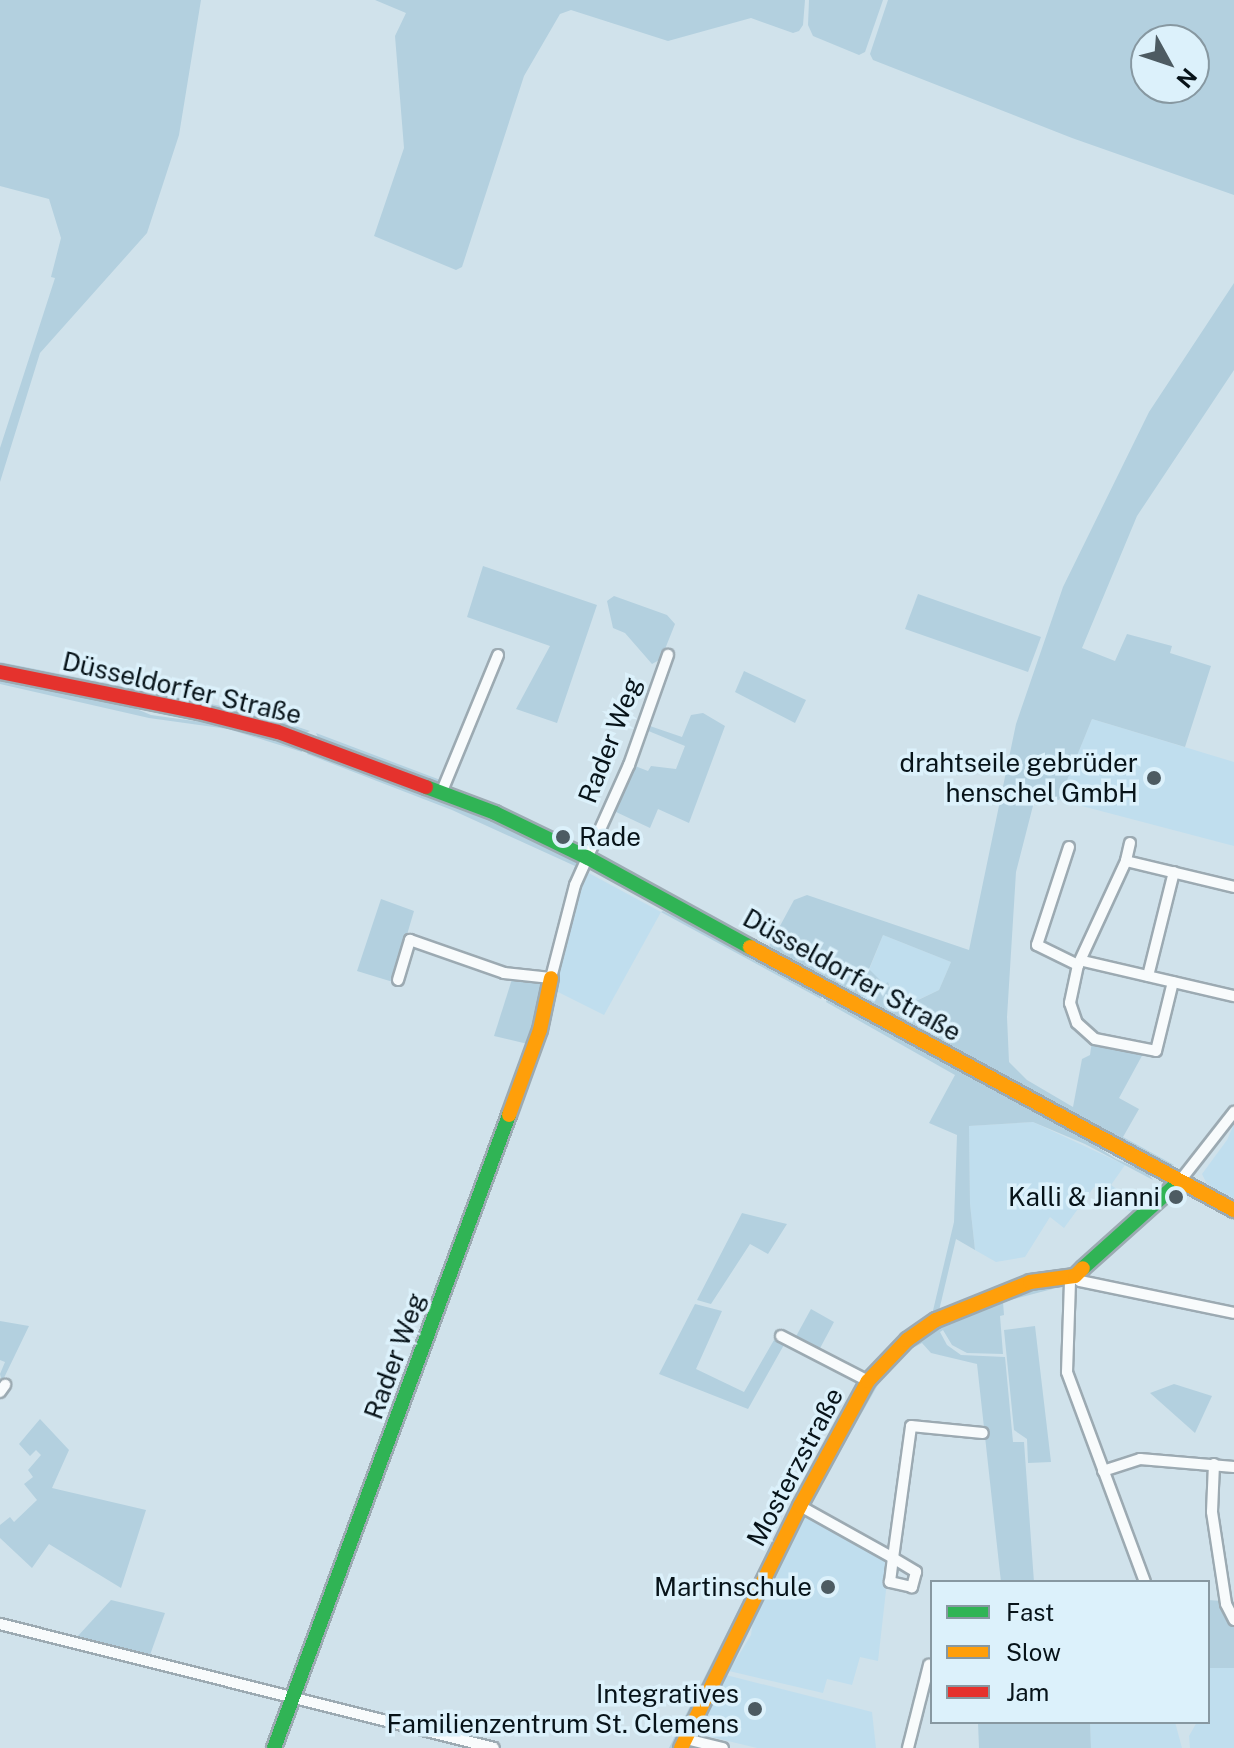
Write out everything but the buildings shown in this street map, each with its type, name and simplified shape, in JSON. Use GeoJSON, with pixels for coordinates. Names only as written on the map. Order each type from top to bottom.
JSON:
{"type":"FeatureCollection","features":[{"type":"Feature","properties":{"kind":"street"},"geometry":{"type":"LineString","coordinates":[[442,791],[498,655]]}},
{"type":"Feature","properties":{"kind":"street","name":"Rader Weg"},"geometry":{"type":"LineString","coordinates":[[274,1748],[296,1696],[540,1030],[571,897],[629,765],[668,655]]}},
{"type":"Feature","properties":{"kind":"street","name":"Düsseldorfer Straße"},"geometry":{"type":"LineString","coordinates":[[0,672],[233,720],[335,751],[442,791],[588,858],[1234,1210]]}},
{"type":"Feature","properties":{"kind":"street"},"geometry":{"type":"LineString","coordinates":[[1130,843],[1126,861],[1080,963],[1070,1003],[1077,1023],[1095,1039],[1156,1051],[1173,982]]}},
{"type":"Feature","properties":{"kind":"street"},"geometry":{"type":"LineString","coordinates":[[1069,847],[1037,945],[1080,963],[1234,996]]}},
{"type":"Feature","properties":{"kind":"street"},"geometry":{"type":"LineString","coordinates":[[1126,861],[1234,887]]}},
{"type":"Feature","properties":{"kind":"street"},"geometry":{"type":"LineString","coordinates":[[1148,976],[1174,872]]}},
{"type":"Feature","properties":{"kind":"street"},"geometry":{"type":"LineString","coordinates":[[398,980],[410,940],[504,973],[551,978]]}},
{"type":"Feature","properties":{"kind":"street"},"geometry":{"type":"LineString","coordinates":[[1144,1580],[1067,1372],[1070,1282],[1180,1181],[1234,1112]]}},
{"type":"Feature","properties":{"kind":"street"},"geometry":{"type":"LineString","coordinates":[[1075,1276],[1080,1281],[1234,1313]]}},
{"type":"Feature","properties":{"kind":"street","name":"Mosterzstraße"},"geometry":{"type":"LineString","coordinates":[[683,1743],[800,1506],[868,1381],[907,1340],[936,1320],[1030,1282],[1075,1276]]}},
{"type":"Feature","properties":{"kind":"street","name":"Mosterzstraße"},"geometry":{"type":"LineString","coordinates":[[781,1336],[868,1381]]}},
{"type":"Feature","properties":{"kind":"street"},"geometry":{"type":"LineString","coordinates":[[800,1506],[893,1558],[911,1426],[983,1433]]}},
{"type":"Feature","properties":{"kind":"street"},"geometry":{"type":"LineString","coordinates":[[1103,1471],[1140,1459],[1234,1467]]}},
{"type":"Feature","properties":{"kind":"street"},"geometry":{"type":"LineString","coordinates":[[1214,1464],[1212,1512],[1226,1604],[1234,1620]]}},
{"type":"Feature","properties":{"kind":"street"},"geometry":{"type":"LineString","coordinates":[[0,1624],[494,1748]]}},
{"type":"Feature","properties":{"kind":"street"},"geometry":{"type":"LineString","coordinates":[[908,1748],[929,1665]]}},
{"type":"Feature","properties":{"kind":"street"},"geometry":{"type":"LineString","coordinates":[[683,1743],[723,1748]]}},
{"type":"Feature","properties":{"kind":"shaded area"},"geometry":{"type":"Polygon","coordinates":[[[0,0],[201,0],[179,135],[147,233],[40,353],[0,482],[0,448],[55,278],[51,277],[61,238],[49,199],[0,186],[0,0]]]}},
{"type":"Feature","properties":{"kind":"shaded area"},"geometry":{"type":"Polygon","coordinates":[[[375,0],[805,0],[803,25],[793,33],[751,18],[668,41],[571,10],[560,14],[524,76],[462,267],[456,270],[374,236],[404,148],[395,36],[406,13],[375,0]]]}},
{"type":"Feature","properties":{"kind":"shaded area"},"geometry":{"type":"Polygon","coordinates":[[[809,0],[883,0],[865,52],[859,55],[813,36],[808,25],[809,0]]]}},
{"type":"Feature","properties":{"kind":"shaded area"},"geometry":{"type":"Polygon","coordinates":[[[888,0],[1234,0],[1234,195],[1072,138],[873,60],[870,54],[888,0]]]}},
{"type":"Feature","properties":{"kind":"shaded area"},"geometry":{"type":"Polygon","coordinates":[[[1234,283],[1234,370],[1137,516],[1082,648],[1115,661],[1127,634],[1172,646],[1170,653],[1211,666],[1185,747],[1092,719],[1059,800],[1036,794],[1016,872],[1007,1017],[1009,1062],[1027,1080],[1073,1107],[1082,1059],[1090,1055],[1092,1041],[1144,1052],[1119,1098],[1139,1109],[1123,1137],[1174,1165],[1169,1167],[767,950],[794,900],[807,895],[969,950],[1016,724],[1063,587],[1149,412],[1234,283]],[[883,935],[869,969],[881,981],[862,997],[868,1000],[888,982],[893,997],[916,1001],[939,990],[951,962],[883,935]]]}},
{"type":"Feature","properties":{"kind":"shaded area"},"geometry":{"type":"Polygon","coordinates":[[[483,566],[597,605],[557,723],[516,709],[550,646],[467,617],[483,566]]]}},
{"type":"Feature","properties":{"kind":"shaded area"},"geometry":{"type":"Polygon","coordinates":[[[918,594],[1041,637],[1028,672],[905,629],[918,594]]]}},
{"type":"Feature","properties":{"kind":"shaded area"},"geometry":{"type":"Polygon","coordinates":[[[614,596],[667,615],[675,624],[661,659],[652,664],[625,633],[613,628],[607,601],[614,596]]]}},
{"type":"Feature","properties":{"kind":"shaded area"},"geometry":{"type":"Polygon","coordinates":[[[0,662],[256,713],[310,731],[303,735],[0,667],[0,662]]]}},
{"type":"Feature","properties":{"kind":"shaded area"},"geometry":{"type":"Polygon","coordinates":[[[744,671],[806,700],[795,723],[735,692],[744,671]]]}},
{"type":"Feature","properties":{"kind":"shaded area"},"geometry":{"type":"Polygon","coordinates":[[[0,680],[127,705],[151,715],[216,724],[302,748],[302,752],[228,729],[149,718],[0,684],[0,680]]]}},
{"type":"Feature","properties":{"kind":"shaded area"},"geometry":{"type":"Polygon","coordinates":[[[703,713],[725,726],[689,823],[658,809],[650,828],[614,811],[635,766],[648,771],[651,766],[676,769],[685,746],[646,730],[647,725],[682,737],[691,715],[703,713]]]}},
{"type":"Feature","properties":{"kind":"shaded area"},"geometry":{"type":"Polygon","coordinates":[[[1092,719],[1234,762],[1234,846],[1059,800],[1092,719]]]}},
{"type":"Feature","properties":{"kind":"shaded area"},"geometry":{"type":"Polygon","coordinates":[[[316,733],[443,781],[436,784],[320,742],[316,733]]]}},
{"type":"Feature","properties":{"kind":"shaded area"},"geometry":{"type":"Polygon","coordinates":[[[309,750],[475,813],[580,863],[572,885],[568,887],[575,866],[452,810],[307,754],[309,750]]]}},
{"type":"Feature","properties":{"kind":"shaded area"},"geometry":{"type":"Polygon","coordinates":[[[585,871],[661,912],[604,1015],[552,989],[576,889],[585,871]]]}},
{"type":"Feature","properties":{"kind":"shaded area"},"geometry":{"type":"Polygon","coordinates":[[[381,899],[414,911],[393,982],[357,971],[381,899]]]}},
{"type":"Feature","properties":{"kind":"shaded area"},"geometry":{"type":"Polygon","coordinates":[[[661,912],[824,992],[821,999],[661,912]]]}},
{"type":"Feature","properties":{"kind":"shaded area"},"geometry":{"type":"Polygon","coordinates":[[[883,935],[951,962],[939,990],[915,1001],[893,997],[889,983],[868,1000],[861,997],[880,981],[869,970],[883,935]]]}},
{"type":"Feature","properties":{"kind":"shaded area"},"geometry":{"type":"Polygon","coordinates":[[[513,976],[545,979],[532,1045],[494,1036],[513,976]]]}},
{"type":"Feature","properties":{"kind":"shaded area"},"geometry":{"type":"Polygon","coordinates":[[[829,995],[1040,1109],[1116,1159],[1147,1172],[1153,1180],[1085,1144],[1033,1122],[969,1126],[970,1204],[975,1250],[956,1239],[938,1315],[931,1319],[954,1222],[957,1135],[929,1123],[955,1075],[826,1002],[829,995]]]}},
{"type":"Feature","properties":{"kind":"shaded area"},"geometry":{"type":"Polygon","coordinates":[[[1033,1122],[1125,1165],[1111,1185],[1142,1207],[1134,1214],[1094,1187],[1064,1228],[1050,1217],[1025,1257],[996,1262],[975,1250],[970,1204],[969,1126],[1033,1122]]]}},
{"type":"Feature","properties":{"kind":"shaded area"},"geometry":{"type":"Polygon","coordinates":[[[1234,1124],[1234,1199],[1207,1184],[1202,1174],[1227,1140],[1234,1124]]]}},
{"type":"Feature","properties":{"kind":"shaded area"},"geometry":{"type":"Polygon","coordinates":[[[742,1213],[787,1224],[768,1254],[750,1244],[711,1304],[697,1300],[742,1213]]]}},
{"type":"Feature","properties":{"kind":"shaded area"},"geometry":{"type":"Polygon","coordinates":[[[1060,1282],[1060,1287],[1003,1302],[1004,1315],[1000,1316],[1003,1354],[967,1353],[952,1345],[943,1330],[940,1332],[947,1345],[961,1355],[1005,1357],[1013,1442],[1024,1442],[1034,1580],[1001,1580],[977,1364],[931,1353],[922,1343],[911,1349],[880,1381],[812,1501],[808,1499],[860,1404],[892,1360],[930,1330],[1010,1294],[1060,1282]]]}},
{"type":"Feature","properties":{"kind":"shaded area"},"geometry":{"type":"Polygon","coordinates":[[[695,1304],[722,1311],[696,1369],[744,1392],[774,1340],[785,1343],[748,1409],[659,1374],[695,1304]]]}},
{"type":"Feature","properties":{"kind":"shaded area"},"geometry":{"type":"Polygon","coordinates":[[[811,1309],[834,1322],[818,1352],[794,1340],[811,1309]]]}},
{"type":"Feature","properties":{"kind":"shaded area"},"geometry":{"type":"Polygon","coordinates":[[[0,1321],[29,1326],[2,1382],[0,1374],[5,1362],[0,1360],[0,1321]]]}},
{"type":"Feature","properties":{"kind":"shaded area"},"geometry":{"type":"Polygon","coordinates":[[[1035,1326],[1051,1462],[1028,1463],[1027,1439],[1014,1430],[1004,1330],[1035,1326]]]}},
{"type":"Feature","properties":{"kind":"shaded area"},"geometry":{"type":"Polygon","coordinates":[[[1174,1384],[1212,1396],[1195,1433],[1150,1393],[1174,1384]]]}},
{"type":"Feature","properties":{"kind":"shaded area"},"geometry":{"type":"Polygon","coordinates":[[[40,1419],[69,1450],[52,1488],[146,1510],[121,1588],[49,1544],[32,1568],[0,1538],[0,1525],[10,1517],[14,1522],[37,1500],[24,1484],[33,1477],[28,1470],[41,1455],[36,1450],[30,1456],[19,1444],[40,1419]]]}},
{"type":"Feature","properties":{"kind":"shaded area"},"geometry":{"type":"Polygon","coordinates":[[[802,1483],[805,1485],[676,1748],[669,1748],[802,1483]]]}},
{"type":"Feature","properties":{"kind":"shaded area","name":"Martinschule"},"geometry":{"type":"Polygon","coordinates":[[[805,1514],[886,1557],[889,1564],[878,1661],[860,1657],[852,1685],[827,1679],[823,1693],[729,1671],[751,1635],[753,1619],[805,1514]]]}},
{"type":"Feature","properties":{"kind":"shaded area"},"geometry":{"type":"Polygon","coordinates":[[[111,1600],[165,1613],[150,1655],[77,1637],[111,1600]]]}},
{"type":"Feature","properties":{"kind":"shaded area"},"geometry":{"type":"Polygon","coordinates":[[[1210,1600],[1222,1601],[1234,1625],[1234,1668],[1210,1668],[1210,1600]]]}},
{"type":"Feature","properties":{"kind":"shaded area"},"geometry":{"type":"Polygon","coordinates":[[[1210,1668],[1234,1668],[1234,1748],[1190,1748],[1189,1736],[1196,1724],[1210,1724],[1210,1668]]]}},
{"type":"Feature","properties":{"kind":"shaded area","name":"Integratives Familienzentrum St. Clemens"},"geometry":{"type":"Polygon","coordinates":[[[726,1675],[872,1712],[876,1748],[757,1748],[707,1736],[702,1723],[726,1675]]]}},
{"type":"Feature","properties":{"kind":"shaded area"},"geometry":{"type":"Polygon","coordinates":[[[978,1724],[1090,1724],[1091,1748],[979,1748],[978,1724]]]}},
{"type":"Feature","properties":{"kind":"shaded area"},"geometry":{"type":"Polygon","coordinates":[[[1090,1724],[1176,1724],[1182,1748],[1091,1748],[1090,1724]]]}},
{"type":"Feature","properties":{"kind":"traffic: fast"},"geometry":{"type":"LineString","coordinates":[[426,787],[495,813],[588,858],[750,947]]}},
{"type":"Feature","properties":{"kind":"traffic: fast"},"geometry":{"type":"LineString","coordinates":[[274,1748],[509,1115]]}},
{"type":"Feature","properties":{"kind":"traffic: fast"},"geometry":{"type":"LineString","coordinates":[[1083,1268],[1180,1181]]}},
{"type":"Feature","properties":{"kind":"traffic: slow"},"geometry":{"type":"LineString","coordinates":[[750,947],[1234,1210]]}},
{"type":"Feature","properties":{"kind":"traffic: slow"},"geometry":{"type":"LineString","coordinates":[[509,1115],[540,1030],[551,978]]}},
{"type":"Feature","properties":{"kind":"traffic: slow"},"geometry":{"type":"LineString","coordinates":[[681,1748],[800,1506],[868,1381],[907,1340],[936,1320],[1030,1282],[1075,1276],[1083,1268]]}},
{"type":"Feature","properties":{"kind":"traffic: jam"},"geometry":{"type":"LineString","coordinates":[[0,672],[199,712],[278,732],[426,787]]}},
{"type":"Feature","properties":{"kind":"place","name":"drahtseile gebrüder henschel GmbH"},"geometry":{"type":"Point","coordinates":[1154,778]}},
{"type":"Feature","properties":{"kind":"place","name":"Rade"},"geometry":{"type":"Point","coordinates":[563,837]}},
{"type":"Feature","properties":{"kind":"place","name":"Kalli & Jianni"},"geometry":{"type":"Point","coordinates":[1176,1197]}},
{"type":"Feature","properties":{"kind":"place","name":"Martinschule"},"geometry":{"type":"Point","coordinates":[828,1587]}},
{"type":"Feature","properties":{"kind":"place","name":"Integratives Familienzentrum St. Clemens"},"geometry":{"type":"Point","coordinates":[755,1709]}}]}
